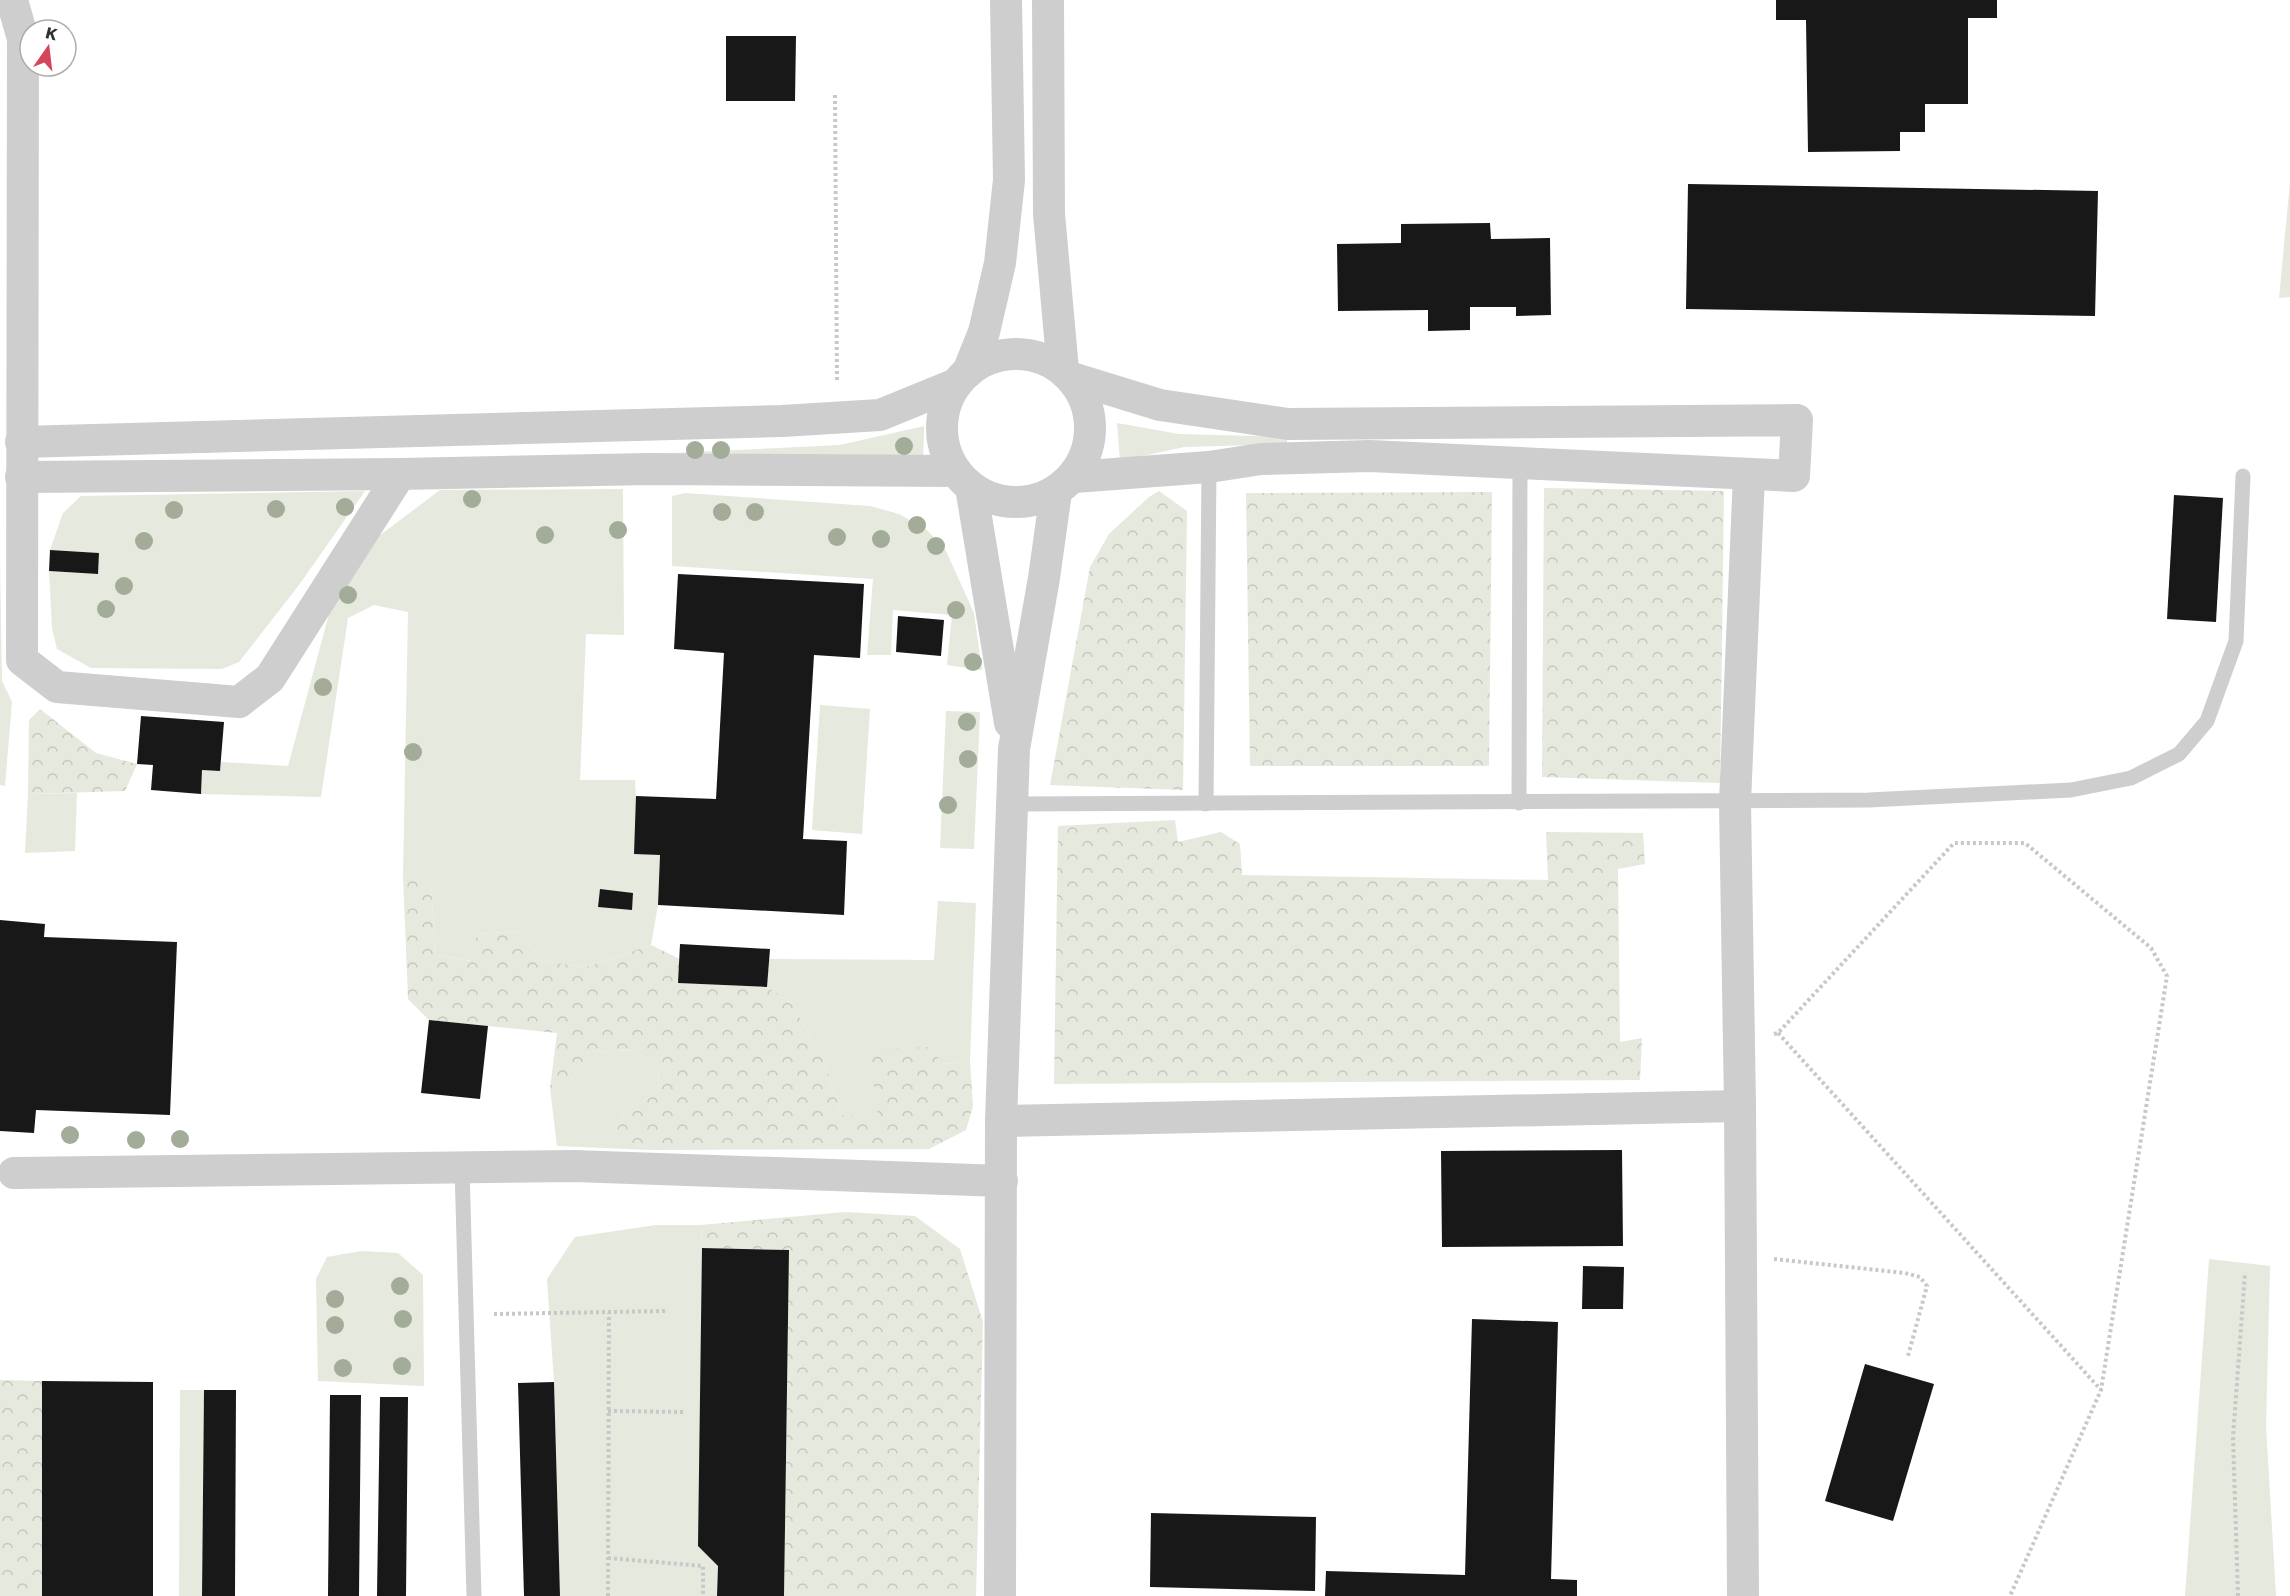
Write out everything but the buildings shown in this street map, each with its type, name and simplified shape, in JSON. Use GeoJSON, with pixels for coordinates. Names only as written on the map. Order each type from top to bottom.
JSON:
{"type":"FeatureCollection","features":[{"type":"Feature","properties":{"kind":"street"},"geometry":{"type":"LineString","coordinates":[[12,0],[23,39],[22,660],[57,687],[239,702],[270,678],[400,474]]}},
{"type":"Feature","properties":{"kind":"street"},"geometry":{"type":"LineString","coordinates":[[21,442],[782,421],[880,415],[962,378],[990,358],[1015,353],[1041,358],[1068,374],[1160,405],[1288,424],[1797,420],[1794,476],[1370,456],[1261,459],[1065,484],[1035,500],[1013,503],[990,498],[963,479],[946,455],[942,437],[947,400],[962,378],[984,332],[1000,263],[1008,192],[1006,0]]}},
{"type":"Feature","properties":{"kind":"street"},"geometry":{"type":"LineString","coordinates":[[1000,1596],[1001,1121],[1014,749],[1044,578],[1065,484],[1087,454],[1092,428],[1086,401],[1068,374],[1049,214],[1048,0]]}},
{"type":"Feature","properties":{"kind":"street"},"geometry":{"type":"LineString","coordinates":[[21,477],[400,474],[649,469],[963,479]]}},
{"type":"Feature","properties":{"kind":"street"},"geometry":{"type":"LineString","coordinates":[[1743,1596],[1740,1106],[1735,802],[1749,475]]}},
{"type":"Feature","properties":{"kind":"street"},"geometry":{"type":"LineString","coordinates":[[963,479],[987,575],[1014,749]]}},
{"type":"Feature","properties":{"kind":"street"},"geometry":{"type":"LineString","coordinates":[[1001,1121],[1740,1106]]}},
{"type":"Feature","properties":{"kind":"street"},"geometry":{"type":"LineString","coordinates":[[14,1173],[574,1166],[1002,1182]]}},
{"type":"Feature","properties":{"kind":"lane"},"geometry":{"type":"LineString","coordinates":[[1519,802],[1520,464]]}},
{"type":"Feature","properties":{"kind":"lane"},"geometry":{"type":"LineString","coordinates":[[1206,804],[1209,467]]}},
{"type":"Feature","properties":{"kind":"lane"},"geometry":{"type":"LineString","coordinates":[[1012,804],[1869,800],[2071,790],[2131,778],[2179,754],[2207,721],[2236,641],[2243,476]]}},
{"type":"Feature","properties":{"kind":"lane"},"geometry":{"type":"LineString","coordinates":[[462,1167],[474,1596]]}},
{"type":"Feature","properties":{"kind":"path"},"geometry":{"type":"LineString","coordinates":[[835,95],[837,417]]}},
{"type":"Feature","properties":{"kind":"path"},"geometry":{"type":"LineString","coordinates":[[2010,1596],[2101,1390],[2167,976],[2151,948],[2025,843],[1954,843],[1778,1033],[2101,1390]]}},
{"type":"Feature","properties":{"kind":"path"},"geometry":{"type":"LineString","coordinates":[[1741,1256],[1905,1273],[1920,1277],[1927,1286],[1908,1356]]}},
{"type":"Feature","properties":{"kind":"path"},"geometry":{"type":"LineString","coordinates":[[2238,1596],[2233,1437],[2245,1273]]}},
{"type":"Feature","properties":{"kind":"path"},"geometry":{"type":"LineString","coordinates":[[466,1314],[667,1311]]}},
{"type":"Feature","properties":{"kind":"path"},"geometry":{"type":"LineString","coordinates":[[608,1596],[609,1313]]}},
{"type":"Feature","properties":{"kind":"path"},"geometry":{"type":"LineString","coordinates":[[608,1411],[684,1412]]}},
{"type":"Feature","properties":{"kind":"path"},"geometry":{"type":"LineString","coordinates":[[608,1558],[703,1566],[703,1596]]}},
{"type":"Feature","properties":{"kind":"green space"},"geometry":{"type":"Polygon","coordinates":[[[2290,182],[2290,297],[2279,298],[2290,182]]]}},
{"type":"Feature","properties":{"kind":"green space"},"geometry":{"type":"Polygon","coordinates":[[[1117,423],[1179,434],[1287,437],[1287,444],[1184,447],[1120,461],[1117,423]]]}},
{"type":"Feature","properties":{"kind":"green space"},"geometry":{"type":"Polygon","coordinates":[[[924,426],[923,470],[844,455],[674,453],[840,445],[924,426]]]}},
{"type":"Feature","properties":{"kind":"green space"},"geometry":{"type":"Polygon","coordinates":[[[1544,488],[1724,491],[1720,783],[1542,777],[1544,488]]]}},
{"type":"Feature","properties":{"kind":"green space"},"geometry":{"type":"Polygon","coordinates":[[[623,489],[624,635],[586,634],[580,780],[635,780],[636,796],[660,855],[658,905],[651,945],[586,967],[542,961],[518,931],[477,934],[472,961],[435,955],[431,882],[403,876],[408,612],[374,605],[348,618],[321,797],[201,794],[202,770],[220,771],[221,762],[288,766],[329,614],[371,542],[440,490],[623,489]]]}},
{"type":"Feature","properties":{"kind":"green space"},"geometry":{"type":"Polygon","coordinates":[[[365,491],[299,585],[239,662],[222,669],[91,668],[57,649],[52,628],[49,571],[98,574],[99,553],[50,550],[63,513],[81,496],[365,491]]]}},
{"type":"Feature","properties":{"kind":"green space"},"geometry":{"type":"Polygon","coordinates":[[[1159,491],[1187,511],[1183,790],[1050,785],[1090,567],[1109,534],[1149,497],[1159,491]]]}},
{"type":"Feature","properties":{"kind":"green space"},"geometry":{"type":"Polygon","coordinates":[[[1492,492],[1489,766],[1250,766],[1246,493],[1492,492]]]}},
{"type":"Feature","properties":{"kind":"green space"},"geometry":{"type":"Polygon","coordinates":[[[685,493],[870,506],[899,514],[926,529],[946,551],[974,613],[982,670],[947,665],[952,615],[893,610],[891,655],[867,655],[873,579],[672,566],[672,496],[685,493]]]}},
{"type":"Feature","properties":{"kind":"green space"},"geometry":{"type":"Polygon","coordinates":[[[0,559],[2,681],[12,702],[5,786],[0,785],[0,559]]]}},
{"type":"Feature","properties":{"kind":"green space"},"geometry":{"type":"Polygon","coordinates":[[[820,705],[870,709],[862,834],[812,830],[820,705]]]}},
{"type":"Feature","properties":{"kind":"green space"},"geometry":{"type":"Polygon","coordinates":[[[40,709],[96,753],[137,764],[125,791],[28,794],[29,720],[40,709]]]}},
{"type":"Feature","properties":{"kind":"green space"},"geometry":{"type":"Polygon","coordinates":[[[946,711],[980,712],[974,849],[940,848],[946,711]]]}},
{"type":"Feature","properties":{"kind":"green space"},"geometry":{"type":"Polygon","coordinates":[[[77,793],[75,851],[25,853],[28,794],[77,793]]]}},
{"type":"Feature","properties":{"kind":"green space"},"geometry":{"type":"Polygon","coordinates":[[[1175,820],[1178,842],[1221,832],[1240,844],[1242,875],[1548,880],[1546,832],[1643,833],[1645,864],[1618,869],[1620,1042],[1642,1038],[1640,1080],[1054,1084],[1058,826],[1175,820]]]}},
{"type":"Feature","properties":{"kind":"green space"},"geometry":{"type":"Polygon","coordinates":[[[403,876],[431,881],[435,955],[471,961],[477,934],[518,931],[542,961],[586,967],[651,945],[680,959],[679,983],[767,987],[791,1003],[823,1058],[842,1115],[878,1116],[869,1049],[928,1047],[944,1064],[970,1061],[973,1106],[966,1130],[929,1149],[652,1150],[614,1137],[624,1112],[659,1092],[658,1066],[632,1050],[589,1052],[568,1085],[550,1088],[557,1033],[429,1020],[408,999],[403,876]]]}},
{"type":"Feature","properties":{"kind":"green space"},"geometry":{"type":"Polygon","coordinates":[[[938,901],[976,903],[970,1061],[944,1064],[878,1117],[842,1115],[823,1058],[791,1003],[767,987],[769,959],[934,960],[938,901]]]}},
{"type":"Feature","properties":{"kind":"green space"},"geometry":{"type":"Polygon","coordinates":[[[632,1050],[658,1066],[659,1092],[624,1112],[614,1137],[652,1150],[557,1146],[550,1088],[568,1085],[589,1052],[632,1050]]]}},
{"type":"Feature","properties":{"kind":"green space"},"geometry":{"type":"Polygon","coordinates":[[[845,1212],[915,1216],[960,1249],[983,1322],[976,1596],[784,1596],[789,1250],[702,1248],[701,1225],[845,1212]]]}},
{"type":"Feature","properties":{"kind":"green space"},"geometry":{"type":"Polygon","coordinates":[[[656,1225],[701,1225],[718,1566],[717,1596],[560,1596],[554,1382],[547,1279],[575,1237],[656,1225]]]}},
{"type":"Feature","properties":{"kind":"green space"},"geometry":{"type":"Polygon","coordinates":[[[361,1251],[398,1253],[423,1275],[424,1386],[318,1381],[316,1279],[327,1257],[361,1251]]]}},
{"type":"Feature","properties":{"kind":"green space"},"geometry":{"type":"Polygon","coordinates":[[[2209,1259],[2270,1266],[2266,1426],[2276,1596],[2185,1596],[2209,1259]]]}},
{"type":"Feature","properties":{"kind":"green space"},"geometry":{"type":"Polygon","coordinates":[[[0,1380],[42,1381],[42,1596],[0,1596],[0,1380]]]}},
{"type":"Feature","properties":{"kind":"green space"},"geometry":{"type":"Polygon","coordinates":[[[180,1390],[204,1390],[202,1596],[179,1596],[180,1390]]]}}]}
